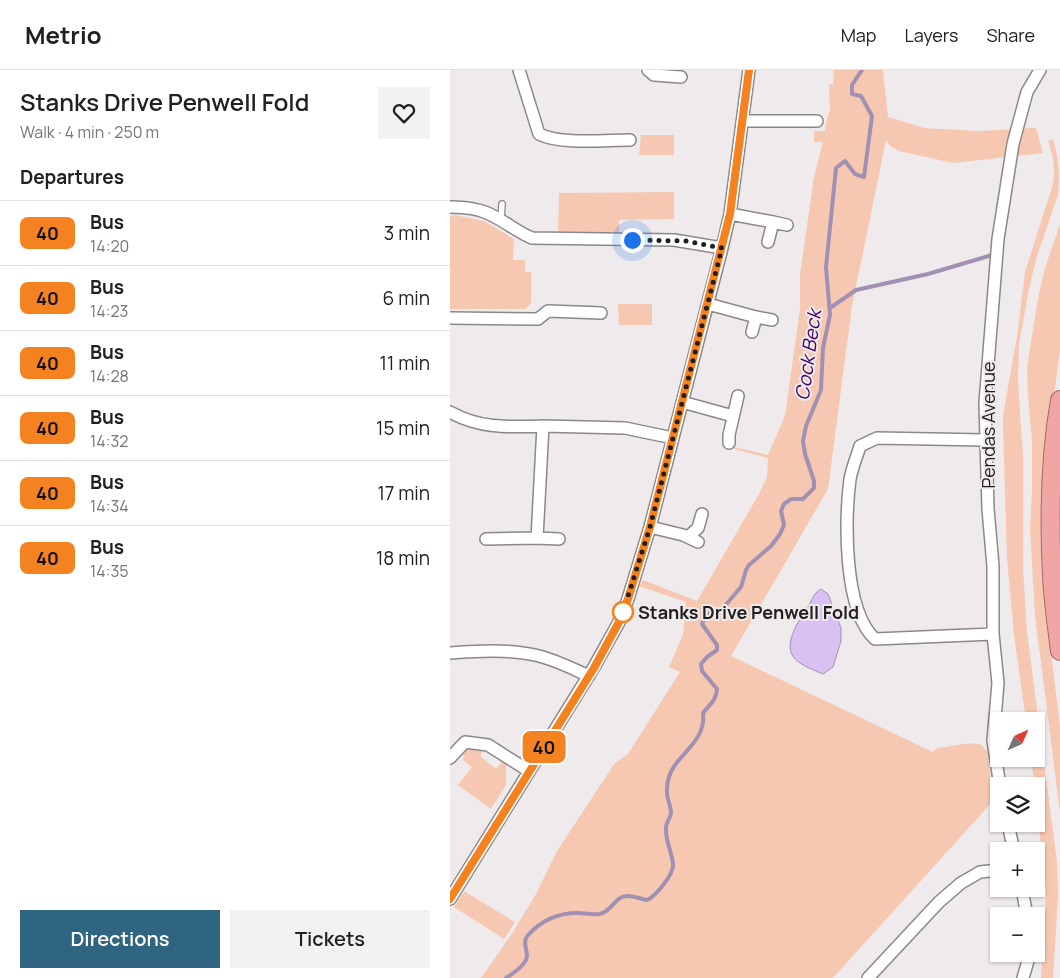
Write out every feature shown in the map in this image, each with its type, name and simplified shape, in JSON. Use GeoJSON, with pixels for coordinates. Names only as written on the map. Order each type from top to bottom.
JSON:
{"type":"FeatureCollection","features":[{"type":"Feature","properties":{"kind":"highway"},"geometry":{"type":"LineString","coordinates":[[1060,400],[1051,501],[1052,576],[1060,651]]}},
{"type":"Feature","properties":{"kind":"street"},"geometry":{"type":"LineString","coordinates":[[519,70],[536,137],[632,142]]}},
{"type":"Feature","properties":{"kind":"street"},"geometry":{"type":"LineString","coordinates":[[648,70],[654,76],[681,77]]}},
{"type":"Feature","properties":{"kind":"street"},"geometry":{"type":"LineString","coordinates":[[451,897],[589,676],[619,622],[628,599],[650,527],[730,214],[749,70]]}},
{"type":"Feature","properties":{"kind":"street","name":"Pendas Avenue"},"geometry":{"type":"LineString","coordinates":[[999,777],[993,741],[998,683],[993,634],[993,566],[988,509],[985,393],[998,239],[1014,144],[1028,92],[1040,70]]}},
{"type":"Feature","properties":{"kind":"street"},"geometry":{"type":"LineString","coordinates":[[742,122],[818,121]]}},
{"type":"Feature","properties":{"kind":"street"},"geometry":{"type":"LineString","coordinates":[[450,207],[479,210],[532,238],[674,240],[722,248]]}},
{"type":"Feature","properties":{"kind":"street"},"geometry":{"type":"LineString","coordinates":[[730,214],[787,225]]}},
{"type":"Feature","properties":{"kind":"street"},"geometry":{"type":"LineString","coordinates":[[768,242],[773,222]]}},
{"type":"Feature","properties":{"kind":"street"},"geometry":{"type":"LineString","coordinates":[[708,304],[772,320]]}},
{"type":"Feature","properties":{"kind":"street"},"geometry":{"type":"LineString","coordinates":[[450,318],[538,319],[548,311],[601,313]]}},
{"type":"Feature","properties":{"kind":"street"},"geometry":{"type":"LineString","coordinates":[[752,332],[756,317]]}},
{"type":"Feature","properties":{"kind":"street"},"geometry":{"type":"LineString","coordinates":[[729,443],[729,435],[738,396]]}},
{"type":"Feature","properties":{"kind":"street"},"geometry":{"type":"LineString","coordinates":[[682,402],[733,416]]}},
{"type":"Feature","properties":{"kind":"street"},"geometry":{"type":"LineString","coordinates":[[450,412],[472,423],[501,427],[625,428],[673,438]]}},
{"type":"Feature","properties":{"kind":"street"},"geometry":{"type":"LineString","coordinates":[[537,538],[543,426]]}},
{"type":"Feature","properties":{"kind":"street"},"geometry":{"type":"LineString","coordinates":[[985,440],[877,438],[860,446],[850,478],[847,537],[855,601],[868,632],[875,639],[993,634]]}},
{"type":"Feature","properties":{"kind":"street"},"geometry":{"type":"LineString","coordinates":[[650,527],[693,539],[702,514]]}},
{"type":"Feature","properties":{"kind":"street"},"geometry":{"type":"LineString","coordinates":[[486,539],[559,539]]}},
{"type":"Feature","properties":{"kind":"street"},"geometry":{"type":"LineString","coordinates":[[450,653],[486,651],[534,654],[559,662],[589,676]]}},
{"type":"Feature","properties":{"kind":"street"},"geometry":{"type":"LineString","coordinates":[[450,758],[465,742],[488,745],[530,771]]}},
{"type":"Feature","properties":{"kind":"street"},"geometry":{"type":"LineString","coordinates":[[868,978],[939,902],[961,883],[980,872],[990,871]]}},
{"type":"Feature","properties":{"kind":"street"},"geometry":{"type":"LineString","coordinates":[[1023,978],[1029,962]]}},
{"type":"Feature","properties":{"kind":"lane"},"geometry":{"type":"LineString","coordinates":[[501,221],[502,204]]}},
{"type":"Feature","properties":{"kind":"shaded area"},"geometry":{"type":"Polygon","coordinates":[[[834,70],[883,70],[888,117],[924,128],[977,131],[1036,128],[1043,153],[953,163],[899,151],[890,146],[886,140],[852,306],[828,489],[731,656],[933,752],[937,748],[958,745],[981,745],[987,752],[991,777],[990,804],[833,978],[481,978],[513,932],[536,894],[557,851],[615,763],[628,754],[680,672],[669,667],[683,635],[686,602],[639,586],[643,580],[697,601],[767,477],[768,458],[734,449],[735,447],[768,455],[785,416],[800,309],[800,275],[814,177],[823,142],[814,142],[814,131],[825,131],[830,110],[829,84],[833,84],[834,70]]]}},
{"type":"Feature","properties":{"kind":"shaded area"},"geometry":{"type":"Polygon","coordinates":[[[641,135],[674,135],[674,155],[639,155],[641,135]]]}},
{"type":"Feature","properties":{"kind":"shaded area"},"geometry":{"type":"Polygon","coordinates":[[[1053,139],[1057,154],[1058,195],[1037,256],[1019,344],[1018,382],[1023,456],[1023,567],[1027,632],[1037,712],[1025,712],[1014,635],[1007,559],[1003,415],[1017,337],[1025,272],[1053,184],[1054,162],[1048,141],[1053,139]]]}},
{"type":"Feature","properties":{"kind":"shaded area"},"geometry":{"type":"Polygon","coordinates":[[[674,192],[674,219],[619,220],[619,240],[558,239],[559,193],[674,192]]]}},
{"type":"Feature","properties":{"kind":"shaded area"},"geometry":{"type":"Polygon","coordinates":[[[455,215],[484,221],[514,239],[513,260],[525,260],[525,272],[531,272],[531,303],[526,309],[450,309],[450,216],[455,215]]]}},
{"type":"Feature","properties":{"kind":"shaded area"},"geometry":{"type":"Polygon","coordinates":[[[1060,224],[1060,351],[1045,462],[1043,549],[1052,661],[1060,726],[1060,813],[1035,616],[1030,529],[1032,442],[1027,367],[1038,298],[1045,268],[1060,224]]]}},
{"type":"Feature","properties":{"kind":"shaded area"},"geometry":{"type":"Polygon","coordinates":[[[618,304],[652,304],[652,325],[619,325],[618,304]]]}},
{"type":"Feature","properties":{"kind":"shaded area"},"geometry":{"type":"Polygon","coordinates":[[[821,589],[828,594],[841,628],[841,641],[833,667],[823,674],[804,666],[798,661],[793,656],[790,644],[797,624],[814,596],[821,589]]]}},
{"type":"Feature","properties":{"kind":"shaded area"},"geometry":{"type":"Polygon","coordinates":[[[467,747],[484,749],[480,756],[496,769],[503,760],[506,762],[506,785],[491,809],[458,785],[472,767],[463,760],[467,747]]]}},
{"type":"Feature","properties":{"kind":"shaded area"},"geometry":{"type":"Polygon","coordinates":[[[1032,768],[1045,768],[1057,862],[1058,895],[1053,978],[1041,978],[1042,962],[1045,962],[1046,891],[1045,842],[1041,842],[1039,832],[1045,832],[1045,777],[1034,777],[1032,768]]]}},
{"type":"Feature","properties":{"kind":"shaded area"},"geometry":{"type":"Polygon","coordinates":[[[464,891],[515,922],[504,939],[454,907],[464,891]]]}},
{"type":"Feature","properties":{"kind":"waterway","name":"Cock Beck"},"geometry":{"type":"LineString","coordinates":[[506,978],[524,963],[527,956],[526,938],[544,922],[570,913],[600,914],[608,910],[617,900],[624,896],[633,896],[647,900],[668,879],[673,868],[666,827],[671,813],[667,793],[668,780],[675,765],[699,735],[702,729],[703,713],[714,699],[717,689],[702,671],[701,664],[717,650],[717,645],[702,624],[710,613],[723,608],[741,587],[749,565],[771,546],[780,534],[784,525],[781,511],[784,504],[791,499],[803,499],[814,488],[814,481],[805,454],[803,441],[806,426],[821,390],[823,348],[830,315],[826,267],[836,168],[845,161],[855,174],[864,177],[872,116],[861,96],[852,94],[852,85],[862,70]]}},
{"type":"Feature","properties":{"kind":"waterway"},"geometry":{"type":"LineString","coordinates":[[830,308],[856,290],[928,274],[992,255]]}},
{"type":"Feature","properties":{"kind":"bus line","name":"40"},"geometry":{"type":"LineString","coordinates":[[450,899],[594,668],[619,622],[628,599],[650,527],[730,214],[749,70]]}},
{"type":"Feature","properties":{"kind":"place","name":"Stanks Drive Penwell Fold"},"geometry":{"type":"Point","coordinates":[623,612]}},
{"type":"Feature","properties":{"kind":"route"},"geometry":{"type":"LineString","coordinates":[[623,612],[650,527],[722,248],[686,241],[632,240]]}}]}
